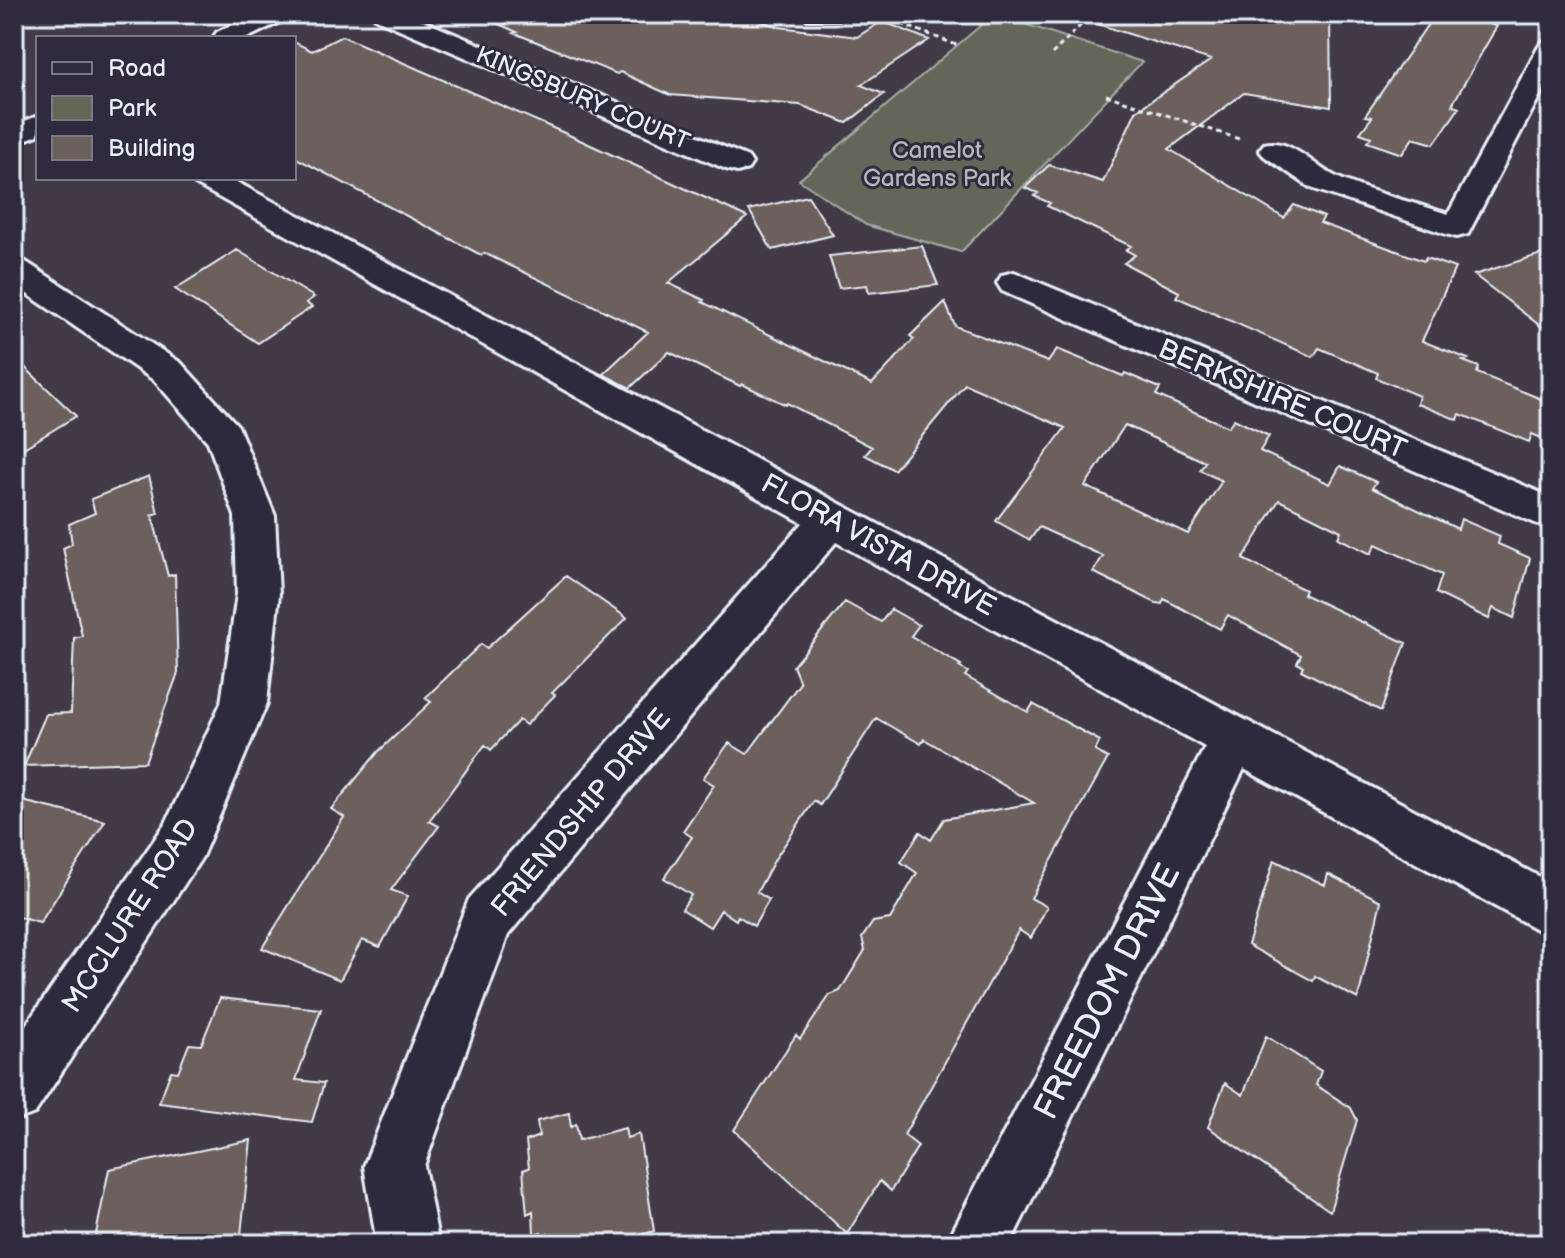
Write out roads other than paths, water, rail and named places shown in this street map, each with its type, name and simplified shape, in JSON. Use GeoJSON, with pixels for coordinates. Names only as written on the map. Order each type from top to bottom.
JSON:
{"type":"FeatureCollection","features":[{"type":"Feature","properties":{"kind":"street"},"geometry":{"type":"LineString","coordinates":[[230,36],[277,14]]}},
{"type":"Feature","properties":{"kind":"street","name":"KINGSBURY COURT"},"geometry":{"type":"LineString","coordinates":[[385,14],[737,163]]}},
{"type":"Feature","properties":{"kind":"street"},"geometry":{"type":"LineString","coordinates":[[816,14],[831,14]]}},
{"type":"Feature","properties":{"kind":"street"},"geometry":{"type":"LineString","coordinates":[[1274,150],[1322,182],[1457,227],[1551,48]]}},
{"type":"Feature","properties":{"kind":"street"},"geometry":{"type":"LineString","coordinates":[[14,135],[36,126]]}},
{"type":"Feature","properties":{"kind":"street","name":"FLORA VISTA DRIVE"},"geometry":{"type":"LineString","coordinates":[[210,180],[1551,911]]}},
{"type":"Feature","properties":{"kind":"street","name":"MCCLURE ROAD"},"geometry":{"type":"LineString","coordinates":[[14,270],[168,372],[225,436],[255,516],[258,594],[244,703],[184,840],[14,1092]]}},
{"type":"Feature","properties":{"kind":"street","name":"BERKSHIRE COURT"},"geometry":{"type":"LineString","coordinates":[[1014,283],[1551,514]]}},
{"type":"Feature","properties":{"kind":"street","name":"FRIENDSHIP DRIVE"},"geometry":{"type":"LineString","coordinates":[[408,1244],[394,1166],[488,918],[832,518]]}},
{"type":"Feature","properties":{"kind":"street","name":"FREEDOM DRIVE"},"geometry":{"type":"LineString","coordinates":[[977,1244],[1235,738]]}},
{"type":"Feature","properties":{"kind":"park label","name":"Camelot Gardens Park"},"geometry":{"type":"Point","coordinates":[937,164]}}]}
